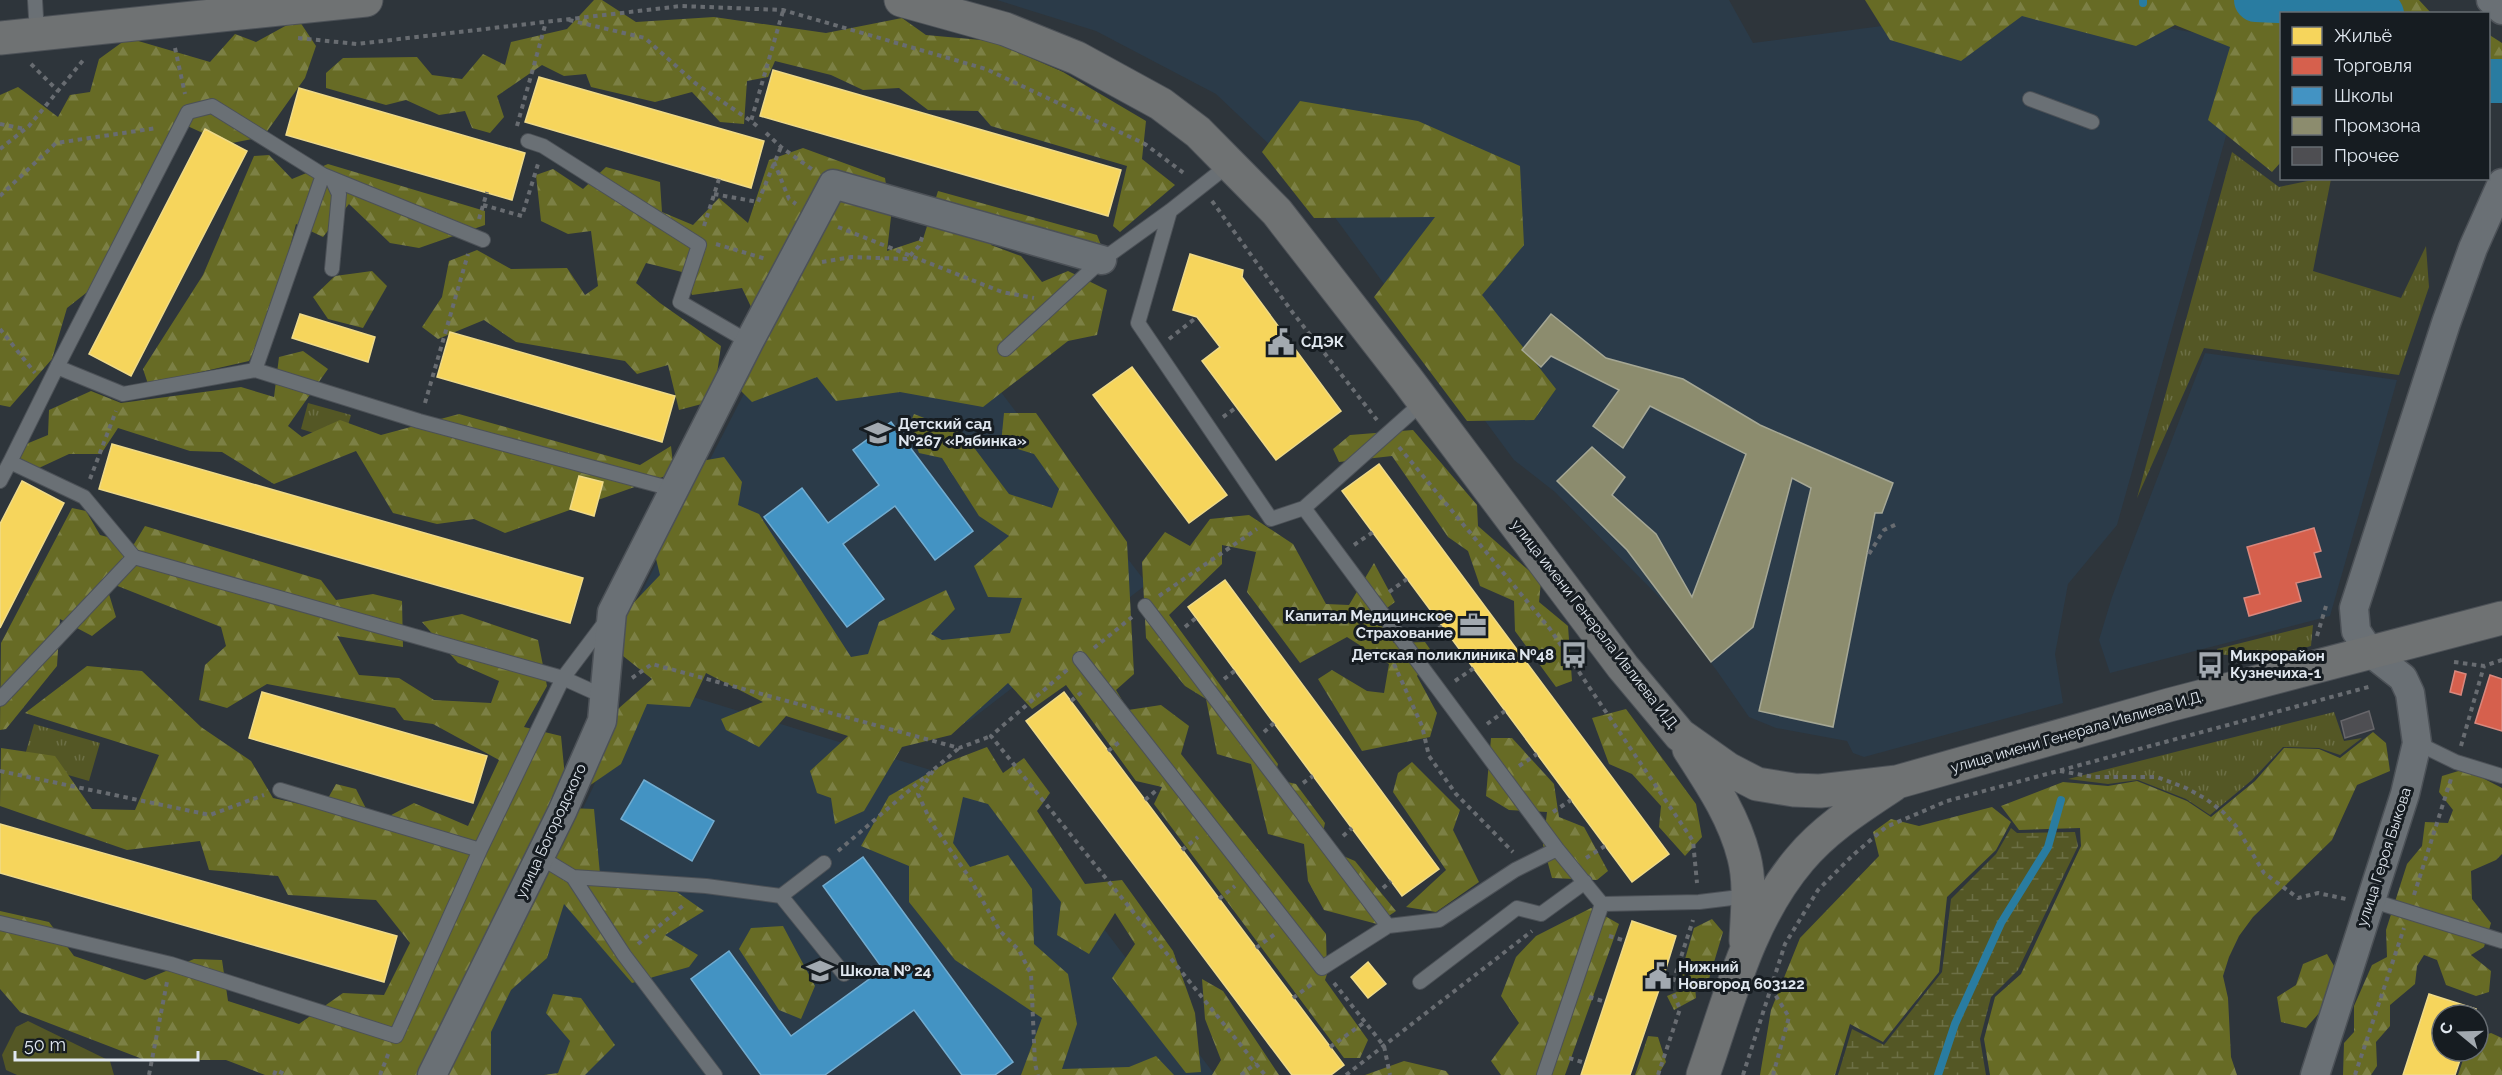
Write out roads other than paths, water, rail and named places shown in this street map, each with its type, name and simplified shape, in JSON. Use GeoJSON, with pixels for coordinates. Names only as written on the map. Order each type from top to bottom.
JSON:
{"type":"FeatureCollection","features":[{"type":"Feature","properties":{"kind":"street"},"geometry":{"type":"LineString","coordinates":[[20,43],[226,7],[366,0]]}},
{"type":"Feature","properties":{"kind":"street","name":"улица имени Генерала Ивлиева И.Д."},"geometry":{"type":"LineString","coordinates":[[901,0],[1005,29],[1077,58],[1161,104],[1198,132],[1277,212],[1424,402],[1623,667],[1680,735],[1728,769],[1757,784],[1794,790],[1820,791],[1897,782],[2169,705],[2502,618]]}},
{"type":"Feature","properties":{"kind":"street"},"geometry":{"type":"LineString","coordinates":[[2491,0],[2502,10]]}},
{"type":"Feature","properties":{"kind":"street"},"geometry":{"type":"LineString","coordinates":[[2370,652],[2356,631],[2354,608],[2450,312],[2473,248],[2502,183]]}},
{"type":"Feature","properties":{"kind":"street","name":"улица Богородского"},"geometry":{"type":"LineString","coordinates":[[432,1075],[540,857],[602,721],[612,612],[676,490],[749,342],[803,265],[815,219],[833,184],[1102,260]]}},
{"type":"Feature","properties":{"kind":"street","name":"улица Героя Быкова"},"geometry":{"type":"LineString","coordinates":[[2315,1075],[2405,794],[2417,743],[2412,701],[2403,678],[2370,652]]}},
{"type":"Feature","properties":{"kind":"street"},"geometry":{"type":"LineString","coordinates":[[1680,735],[1714,787],[1735,828],[1745,859],[1748,896],[1745,953]]}},
{"type":"Feature","properties":{"kind":"street"},"geometry":{"type":"LineString","coordinates":[[1703,1075],[1745,953],[1773,898],[1800,859],[1838,823],[1897,782]]}},
{"type":"Feature","properties":{"kind":"lane"},"geometry":{"type":"LineString","coordinates":[[20,43],[35,0]]}},
{"type":"Feature","properties":{"kind":"lane"},"geometry":{"type":"LineString","coordinates":[[2030,99],[2092,122]]}},
{"type":"Feature","properties":{"kind":"lane"},"geometry":{"type":"LineString","coordinates":[[0,481],[188,112],[212,106],[327,177],[478,238]]}},
{"type":"Feature","properties":{"kind":"lane"},"geometry":{"type":"LineString","coordinates":[[528,141],[543,146],[698,244],[680,302],[749,342]]}},
{"type":"Feature","properties":{"kind":"lane"},"geometry":{"type":"LineString","coordinates":[[1005,349],[1102,260],[1170,211],[1230,163]]}},
{"type":"Feature","properties":{"kind":"lane"},"geometry":{"type":"LineString","coordinates":[[327,177],[339,194],[332,269]]}},
{"type":"Feature","properties":{"kind":"lane"},"geometry":{"type":"LineString","coordinates":[[255,370],[327,177]]}},
{"type":"Feature","properties":{"kind":"lane"},"geometry":{"type":"LineString","coordinates":[[1170,211],[1138,323],[1271,519],[1304,508],[1424,402]]}},
{"type":"Feature","properties":{"kind":"lane"},"geometry":{"type":"LineString","coordinates":[[57,367],[123,394],[255,370],[419,421],[676,490]]}},
{"type":"Feature","properties":{"kind":"lane"},"geometry":{"type":"LineString","coordinates":[[10,462],[84,497],[134,557],[563,678],[605,697]]}},
{"type":"Feature","properties":{"kind":"lane"},"geometry":{"type":"LineString","coordinates":[[1304,508],[1557,849],[1602,904]]}},
{"type":"Feature","properties":{"kind":"lane"},"geometry":{"type":"LineString","coordinates":[[0,699],[134,557]]}},
{"type":"Feature","properties":{"kind":"lane"},"geometry":{"type":"LineString","coordinates":[[1145,606],[1388,926]]}},
{"type":"Feature","properties":{"kind":"lane"},"geometry":{"type":"LineString","coordinates":[[0,923],[171,964],[396,1036],[480,850],[563,678],[612,612]]}},
{"type":"Feature","properties":{"kind":"lane"},"geometry":{"type":"LineString","coordinates":[[1080,659],[1325,971],[1388,926],[1439,920],[1527,864],[1557,849]]}},
{"type":"Feature","properties":{"kind":"lane"},"geometry":{"type":"LineString","coordinates":[[2417,743],[2456,762],[2502,776]]}},
{"type":"Feature","properties":{"kind":"lane"},"geometry":{"type":"LineString","coordinates":[[280,790],[480,850]]}},
{"type":"Feature","properties":{"kind":"lane"},"geometry":{"type":"LineString","coordinates":[[540,857],[573,877],[624,955],[715,1075]]}},
{"type":"Feature","properties":{"kind":"lane"},"geometry":{"type":"LineString","coordinates":[[781,896],[824,863]]}},
{"type":"Feature","properties":{"kind":"lane"},"geometry":{"type":"LineString","coordinates":[[573,877],[706,886],[781,896],[844,974]]}},
{"type":"Feature","properties":{"kind":"lane"},"geometry":{"type":"LineString","coordinates":[[1420,982],[1517,908],[1540,914],[1585,882]]}},
{"type":"Feature","properties":{"kind":"lane"},"geometry":{"type":"LineString","coordinates":[[1602,904],[1699,902],[1748,896]]}},
{"type":"Feature","properties":{"kind":"lane"},"geometry":{"type":"LineString","coordinates":[[2370,900],[2502,941]]}},
{"type":"Feature","properties":{"kind":"lane"},"geometry":{"type":"LineString","coordinates":[[1544,1075],[1602,904]]}},
{"type":"Feature","properties":{"kind":"waterway"},"geometry":{"type":"LineString","coordinates":[[2256,0],[2368,5],[2379,12]]}},
{"type":"Feature","properties":{"kind":"waterway"},"geometry":{"type":"LineString","coordinates":[[2490,81],[2502,81]]}},
{"type":"Feature","properties":{"kind":"waterway"},"geometry":{"type":"LineString","coordinates":[[1938,1075],[1955,1024],[2001,923],[2048,847],[2061,800]]}},
{"type":"Feature","properties":{"kind":"place","name":"СДЭК"},"geometry":{"type":"Point","coordinates":[1281,342]}},
{"type":"Feature","properties":{"kind":"place","name":"Детский сад №267 «Рябинка»"},"geometry":{"type":"Point","coordinates":[878,433]}},
{"type":"Feature","properties":{"kind":"place","name":"Капитал Медицинское Страхование"},"geometry":{"type":"Point","coordinates":[1473,625]}},
{"type":"Feature","properties":{"kind":"place","name":"Детская поликлиника №48"},"geometry":{"type":"Point","coordinates":[1574,655]}},
{"type":"Feature","properties":{"kind":"place","name":"Микрорайон Кузнечиха-1"},"geometry":{"type":"Point","coordinates":[2210,665]}},
{"type":"Feature","properties":{"kind":"place","name":"Школа № 24"},"geometry":{"type":"Point","coordinates":[820,971]}},
{"type":"Feature","properties":{"kind":"place","name":"Нижний Новгород 603122"},"geometry":{"type":"Point","coordinates":[1658,976]}}]}
